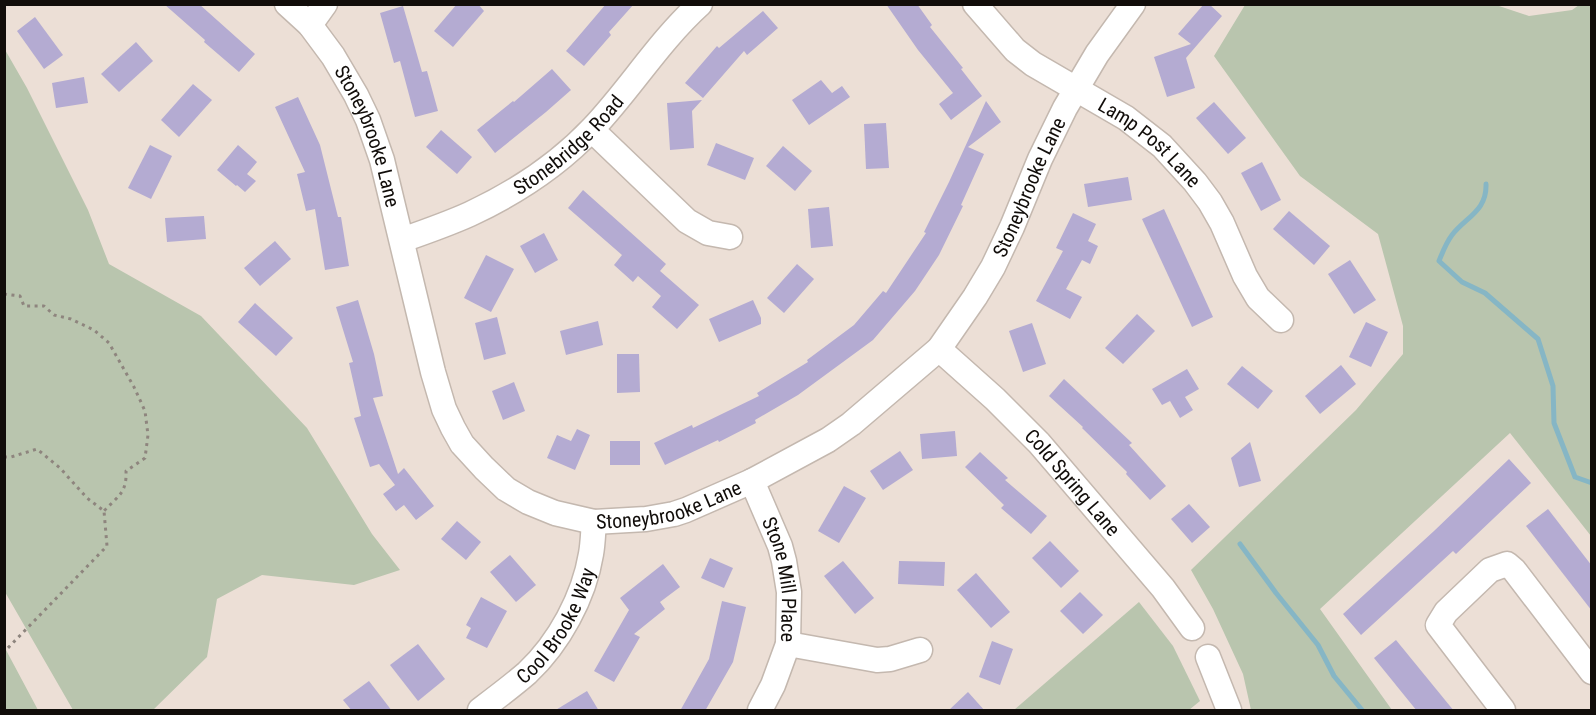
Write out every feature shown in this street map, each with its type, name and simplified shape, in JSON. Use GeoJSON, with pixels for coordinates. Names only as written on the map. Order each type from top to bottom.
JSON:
{"type":"FeatureCollection","features":[{"type":"Feature","properties":{"kind":"street","name":"Stoneybrooke Lane"},"geometry":{"type":"LineString","coordinates":[[287,4],[310,25],[333,56],[368,120],[382,160],[433,372],[444,409],[462,444],[506,489],[528,502],[555,513],[594,522],[646,519],[674,514],[752,481],[828,440],[851,424],[939,349],[993,267],[1065,108],[1097,54],[1133,4]]}},
{"type":"Feature","properties":{"kind":"street"},"geometry":{"type":"LineString","coordinates":[[310,25],[325,4]]}},
{"type":"Feature","properties":{"kind":"street","name":"Stonebridge Road"},"geometry":{"type":"LineString","coordinates":[[402,240],[468,215],[498,200],[538,175],[592,130],[670,34],[700,4]]}},
{"type":"Feature","properties":{"kind":"street","name":"Lamp Post Lane"},"geometry":{"type":"LineString","coordinates":[[975,4],[1015,50],[1033,64],[1126,118],[1162,146],[1196,182],[1222,224],[1245,276],[1258,298],[1281,320]]}},
{"type":"Feature","properties":{"kind":"street"},"geometry":{"type":"LineString","coordinates":[[592,130],[687,221],[708,233],[730,237]]}},
{"type":"Feature","properties":{"kind":"street","name":"Cold Spring Lane"},"geometry":{"type":"LineString","coordinates":[[939,349],[981,386],[1039,443],[1163,588],[1192,628]]}},
{"type":"Feature","properties":{"kind":"street","name":"Stone Mill Place"},"geometry":{"type":"LineString","coordinates":[[752,481],[780,546],[789,592],[788,644],[773,685],[760,711]]}},
{"type":"Feature","properties":{"kind":"street","name":"Cool Brooke Way"},"geometry":{"type":"LineString","coordinates":[[480,711],[528,672],[553,644],[581,592],[591,553],[594,522]]}},
{"type":"Feature","properties":{"kind":"street"},"geometry":{"type":"LineString","coordinates":[[1503,711],[1438,625],[1446,612],[1490,570],[1507,564],[1514,570],[1592,672]]}},
{"type":"Feature","properties":{"kind":"street"},"geometry":{"type":"LineString","coordinates":[[788,644],[877,660],[890,659],[920,650]]}},
{"type":"Feature","properties":{"kind":"street"},"geometry":{"type":"LineString","coordinates":[[1208,657],[1229,711]]}},
{"type":"Feature","properties":{"kind":"path"},"geometry":{"type":"LineString","coordinates":[[4,294],[20,296],[24,306],[44,306],[54,315],[70,319],[94,330],[109,343],[134,387],[145,411],[148,435],[146,458],[126,471],[127,483],[123,492],[104,511]]}},
{"type":"Feature","properties":{"kind":"path"},"geometry":{"type":"LineString","coordinates":[[4,457],[37,449],[60,468],[87,498],[104,511],[107,546],[4,652]]}},
{"type":"Feature","properties":{"kind":"green space"},"geometry":{"type":"Polygon","coordinates":[[[1493,4],[1529,16],[1572,10],[1579,5],[1591,5],[1591,536],[1510,433],[1320,609],[1392,710],[1251,710],[1243,674],[1213,609],[1191,570],[1356,410],[1403,354],[1403,326],[1378,234],[1300,176],[1214,56],[1245,5],[1493,4]]]}},
{"type":"Feature","properties":{"kind":"green space"},"geometry":{"type":"Polygon","coordinates":[[[4,48],[27,88],[88,210],[109,264],[201,316],[307,428],[372,534],[400,570],[354,585],[262,575],[217,599],[207,657],[153,710],[73,710],[5,592],[4,48]]]}},
{"type":"Feature","properties":{"kind":"green space"},"geometry":{"type":"Polygon","coordinates":[[[1139,602],[1173,646],[1200,701],[1189,710],[1014,710],[1139,602]]]}},
{"type":"Feature","properties":{"kind":"green space"},"geometry":{"type":"Polygon","coordinates":[[[5,646],[6,650],[38,710],[5,710],[5,646]]]}},
{"type":"Feature","properties":{"kind":"building"},"geometry":{"type":"Polygon","coordinates":[[[164,4],[199,4],[255,54],[239,72],[164,4]]]}},
{"type":"Feature","properties":{"kind":"building"},"geometry":{"type":"Polygon","coordinates":[[[457,4],[478,4],[484,11],[453,47],[434,31],[457,4]]]}},
{"type":"Feature","properties":{"kind":"building"},"geometry":{"type":"Polygon","coordinates":[[[606,4],[634,4],[609,32],[611,35],[584,66],[566,51],[606,4]]]}},
{"type":"Feature","properties":{"kind":"building"},"geometry":{"type":"Polygon","coordinates":[[[886,4],[917,4],[932,25],[930,27],[982,96],[951,120],[939,104],[953,93],[918,50],[886,4]]]}},
{"type":"Feature","properties":{"kind":"building"},"geometry":{"type":"Polygon","coordinates":[[[1204,4],[1209,4],[1222,16],[1186,58],[1195,88],[1167,97],[1154,57],[1191,44],[1178,34],[1204,4]]]}},
{"type":"Feature","properties":{"kind":"building"},"geometry":{"type":"Polygon","coordinates":[[[403,6],[422,72],[427,71],[438,111],[415,117],[400,61],[394,63],[380,13],[403,6]]]}},
{"type":"Feature","properties":{"kind":"building"},"geometry":{"type":"Polygon","coordinates":[[[763,11],[778,28],[747,55],[744,51],[703,98],[685,83],[717,46],[719,48],[763,11]]]}},
{"type":"Feature","properties":{"kind":"building"},"geometry":{"type":"Polygon","coordinates":[[[35,17],[63,55],[44,69],[17,31],[35,17]]]}},
{"type":"Feature","properties":{"kind":"building"},"geometry":{"type":"Polygon","coordinates":[[[136,42],[153,61],[119,92],[101,74],[136,42]]]}},
{"type":"Feature","properties":{"kind":"building"},"geometry":{"type":"Polygon","coordinates":[[[552,69],[571,90],[495,153],[477,130],[552,69]]]}},
{"type":"Feature","properties":{"kind":"building"},"geometry":{"type":"Polygon","coordinates":[[[84,77],[88,103],[56,108],[52,83],[84,77]]]}},
{"type":"Feature","properties":{"kind":"building"},"geometry":{"type":"Polygon","coordinates":[[[821,80],[832,93],[842,86],[850,97],[809,125],[792,100],[821,80]]]}},
{"type":"Feature","properties":{"kind":"building"},"geometry":{"type":"Polygon","coordinates":[[[193,84],[212,100],[179,137],[161,120],[193,84]]]}},
{"type":"Feature","properties":{"kind":"building"},"geometry":{"type":"Polygon","coordinates":[[[298,97],[320,145],[338,217],[341,217],[349,266],[325,270],[315,209],[306,211],[297,174],[305,172],[275,107],[298,97]]]}},
{"type":"Feature","properties":{"kind":"building"},"geometry":{"type":"Polygon","coordinates":[[[702,100],[692,111],[694,148],[670,150],[667,103],[702,100]]]}},
{"type":"Feature","properties":{"kind":"building"},"geometry":{"type":"Polygon","coordinates":[[[986,101],[1001,122],[968,147],[984,154],[961,205],[963,206],[939,255],[915,291],[873,340],[798,395],[755,420],[756,423],[665,465],[654,443],[692,425],[693,428],[759,396],[757,393],[808,362],[807,360],[854,325],[883,291],[886,293],[926,233],[924,232],[986,101]]]}},
{"type":"Feature","properties":{"kind":"building"},"geometry":{"type":"Polygon","coordinates":[[[1214,102],[1246,138],[1228,154],[1196,118],[1214,102]]]}},
{"type":"Feature","properties":{"kind":"building"},"geometry":{"type":"Polygon","coordinates":[[[886,123],[889,168],[866,169],[864,124],[886,123]]]}},
{"type":"Feature","properties":{"kind":"building"},"geometry":{"type":"Polygon","coordinates":[[[441,130],[472,157],[457,174],[426,147],[441,130]]]}},
{"type":"Feature","properties":{"kind":"building"},"geometry":{"type":"Polygon","coordinates":[[[716,143],[754,158],[745,180],[707,165],[716,143]]]}},
{"type":"Feature","properties":{"kind":"building"},"geometry":{"type":"Polygon","coordinates":[[[150,145],[172,156],[151,199],[128,188],[150,145]]]}},
{"type":"Feature","properties":{"kind":"building"},"geometry":{"type":"Polygon","coordinates":[[[238,145],[257,162],[247,174],[256,181],[245,192],[217,170],[238,145]]]}},
{"type":"Feature","properties":{"kind":"building"},"geometry":{"type":"Polygon","coordinates":[[[783,146],[812,171],[795,191],[766,166],[783,146]]]}},
{"type":"Feature","properties":{"kind":"building"},"geometry":{"type":"Polygon","coordinates":[[[1262,162],[1281,200],[1261,211],[1241,173],[1262,162]]]}},
{"type":"Feature","properties":{"kind":"building"},"geometry":{"type":"Polygon","coordinates":[[[1128,177],[1132,200],[1088,207],[1084,184],[1128,177]]]}},
{"type":"Feature","properties":{"kind":"building"},"geometry":{"type":"Polygon","coordinates":[[[583,190],[666,264],[660,271],[699,305],[677,329],[652,307],[661,296],[638,276],[633,282],[614,265],[622,255],[568,208],[583,190]]]}},
{"type":"Feature","properties":{"kind":"building"},"geometry":{"type":"Polygon","coordinates":[[[829,207],[833,246],[811,248],[808,209],[829,207]]]}},
{"type":"Feature","properties":{"kind":"building"},"geometry":{"type":"Polygon","coordinates":[[[1164,209],[1213,317],[1192,327],[1142,219],[1164,209]]]}},
{"type":"Feature","properties":{"kind":"building"},"geometry":{"type":"Polygon","coordinates":[[[1289,211],[1330,246],[1314,265],[1273,229],[1289,211]]]}},
{"type":"Feature","properties":{"kind":"building"},"geometry":{"type":"Polygon","coordinates":[[[1073,213],[1096,224],[1088,241],[1098,246],[1090,264],[1082,260],[1066,289],[1082,297],[1070,319],[1036,301],[1063,251],[1056,248],[1073,213]]]}},
{"type":"Feature","properties":{"kind":"building"},"geometry":{"type":"Polygon","coordinates":[[[204,216],[206,239],[167,242],[165,218],[204,216]]]}},
{"type":"Feature","properties":{"kind":"building"},"geometry":{"type":"Polygon","coordinates":[[[544,233],[558,260],[535,273],[520,246],[544,233]]]}},
{"type":"Feature","properties":{"kind":"building"},"geometry":{"type":"Polygon","coordinates":[[[275,241],[291,259],[260,286],[244,268],[275,241]]]}},
{"type":"Feature","properties":{"kind":"building"},"geometry":{"type":"Polygon","coordinates":[[[486,255],[514,269],[491,312],[464,298],[486,255]]]}},
{"type":"Feature","properties":{"kind":"building"},"geometry":{"type":"Polygon","coordinates":[[[1350,260],[1376,300],[1354,314],[1328,274],[1350,260]]]}},
{"type":"Feature","properties":{"kind":"building"},"geometry":{"type":"Polygon","coordinates":[[[797,264],[814,279],[784,313],[767,298],[797,264]]]}},
{"type":"Feature","properties":{"kind":"building"},"geometry":{"type":"Polygon","coordinates":[[[358,300],[374,354],[383,396],[373,398],[398,474],[404,468],[434,506],[416,520],[404,505],[396,511],[383,494],[395,485],[379,464],[370,467],[354,418],[361,416],[349,363],[353,362],[336,307],[358,300]]]}},
{"type":"Feature","properties":{"kind":"building"},"geometry":{"type":"Polygon","coordinates":[[[753,300],[761,318],[761,324],[719,342],[709,319],[753,300]]]}},
{"type":"Feature","properties":{"kind":"building"},"geometry":{"type":"Polygon","coordinates":[[[255,303],[293,338],[276,356],[238,322],[255,303]]]}},
{"type":"Feature","properties":{"kind":"building"},"geometry":{"type":"Polygon","coordinates":[[[1137,314],[1155,331],[1123,364],[1105,348],[1137,314]]]}},
{"type":"Feature","properties":{"kind":"building"},"geometry":{"type":"Polygon","coordinates":[[[497,317],[506,354],[484,360],[475,323],[497,317]]]}},
{"type":"Feature","properties":{"kind":"building"},"geometry":{"type":"Polygon","coordinates":[[[598,321],[603,345],[566,355],[560,331],[598,321]]]}},
{"type":"Feature","properties":{"kind":"building"},"geometry":{"type":"Polygon","coordinates":[[[1366,322],[1388,332],[1371,367],[1349,357],[1366,322]]]}},
{"type":"Feature","properties":{"kind":"building"},"geometry":{"type":"Polygon","coordinates":[[[1032,323],[1046,364],[1023,372],[1009,331],[1032,323]]]}},
{"type":"Feature","properties":{"kind":"building"},"geometry":{"type":"Polygon","coordinates":[[[617,354],[639,354],[640,392],[617,393],[617,354]]]}},
{"type":"Feature","properties":{"kind":"building"},"geometry":{"type":"Polygon","coordinates":[[[1341,365],[1356,384],[1320,414],[1305,396],[1341,365]]]}},
{"type":"Feature","properties":{"kind":"building"},"geometry":{"type":"Polygon","coordinates":[[[1242,366],[1273,391],[1258,409],[1227,384],[1242,366]]]}},
{"type":"Feature","properties":{"kind":"building"},"geometry":{"type":"Polygon","coordinates":[[[1187,369],[1199,389],[1185,397],[1193,410],[1180,418],[1170,401],[1162,405],[1152,389],[1187,369]]]}},
{"type":"Feature","properties":{"kind":"building"},"geometry":{"type":"Polygon","coordinates":[[[1064,379],[1132,443],[1129,445],[1166,486],[1150,500],[1126,474],[1127,472],[1049,396],[1064,379]]]}},
{"type":"Feature","properties":{"kind":"building"},"geometry":{"type":"Polygon","coordinates":[[[514,382],[525,411],[503,420],[492,391],[514,382]]]}},
{"type":"Feature","properties":{"kind":"building"},"geometry":{"type":"Polygon","coordinates":[[[577,429],[590,435],[575,470],[547,458],[557,435],[571,441],[577,429]]]}},
{"type":"Feature","properties":{"kind":"building"},"geometry":{"type":"Polygon","coordinates":[[[955,431],[957,456],[922,459],[920,434],[955,431]]]}},
{"type":"Feature","properties":{"kind":"building"},"geometry":{"type":"Polygon","coordinates":[[[610,441],[640,441],[640,465],[610,465],[610,441]]]}},
{"type":"Feature","properties":{"kind":"building"},"geometry":{"type":"Polygon","coordinates":[[[1250,442],[1261,481],[1239,487],[1231,458],[1250,442]]]}},
{"type":"Feature","properties":{"kind":"building"},"geometry":{"type":"Polygon","coordinates":[[[900,451],[913,470],[883,490],[870,471],[900,451]]]}},
{"type":"Feature","properties":{"kind":"building"},"geometry":{"type":"Polygon","coordinates":[[[980,452],[1008,478],[1005,480],[1047,516],[1031,534],[1001,508],[1004,505],[965,467],[980,452]]]}},
{"type":"Feature","properties":{"kind":"building"},"geometry":{"type":"Polygon","coordinates":[[[1509,459],[1531,483],[1456,554],[1453,551],[1361,635],[1343,614],[1509,459]]]}},
{"type":"Feature","properties":{"kind":"building"},"geometry":{"type":"Polygon","coordinates":[[[844,486],[866,498],[839,543],[818,531],[844,486]]]}},
{"type":"Feature","properties":{"kind":"building"},"geometry":{"type":"Polygon","coordinates":[[[1189,504],[1210,527],[1192,543],[1171,519],[1189,504]]]}},
{"type":"Feature","properties":{"kind":"building"},"geometry":{"type":"Polygon","coordinates":[[[1548,509],[1592,566],[1592,611],[1526,526],[1548,509]]]}},
{"type":"Feature","properties":{"kind":"building"},"geometry":{"type":"Polygon","coordinates":[[[457,521],[481,542],[466,560],[441,539],[457,521]]]}},
{"type":"Feature","properties":{"kind":"building"},"geometry":{"type":"Polygon","coordinates":[[[1050,541],[1079,571],[1061,588],[1032,558],[1050,541]]]}},
{"type":"Feature","properties":{"kind":"building"},"geometry":{"type":"Polygon","coordinates":[[[510,555],[536,585],[516,602],[490,572],[510,555]]]}},
{"type":"Feature","properties":{"kind":"building"},"geometry":{"type":"Polygon","coordinates":[[[710,558],[733,568],[724,588],[701,578],[710,558]]]}},
{"type":"Feature","properties":{"kind":"building"},"geometry":{"type":"Polygon","coordinates":[[[843,561],[874,598],[855,614],[824,576],[843,561]]]}},
{"type":"Feature","properties":{"kind":"building"},"geometry":{"type":"Polygon","coordinates":[[[899,561],[945,562],[944,586],[898,584],[899,561]]]}},
{"type":"Feature","properties":{"kind":"building"},"geometry":{"type":"Polygon","coordinates":[[[663,564],[680,587],[660,602],[665,609],[634,634],[640,637],[614,682],[594,671],[629,610],[620,598],[663,564]]]}},
{"type":"Feature","properties":{"kind":"building"},"geometry":{"type":"Polygon","coordinates":[[[976,573],[1010,612],[991,628],[957,590],[976,573]]]}},
{"type":"Feature","properties":{"kind":"building"},"geometry":{"type":"Polygon","coordinates":[[[1080,592],[1103,615],[1083,634],[1060,611],[1080,592]]]}},
{"type":"Feature","properties":{"kind":"building"},"geometry":{"type":"Polygon","coordinates":[[[481,597],[507,611],[487,648],[466,638],[471,628],[466,625],[481,597]]]}},
{"type":"Feature","properties":{"kind":"building"},"geometry":{"type":"Polygon","coordinates":[[[722,601],[746,607],[733,662],[705,711],[680,711],[709,659],[722,601]]]}},
{"type":"Feature","properties":{"kind":"building"},"geometry":{"type":"Polygon","coordinates":[[[1396,640],[1454,711],[1417,711],[1374,658],[1396,640]]]}},
{"type":"Feature","properties":{"kind":"building"},"geometry":{"type":"Polygon","coordinates":[[[992,641],[1013,649],[1000,685],[979,677],[992,641]]]}},
{"type":"Feature","properties":{"kind":"building"},"geometry":{"type":"Polygon","coordinates":[[[418,644],[445,679],[418,701],[390,665],[418,644]]]}},
{"type":"Feature","properties":{"kind":"building"},"geometry":{"type":"Polygon","coordinates":[[[369,681],[392,711],[352,711],[343,700],[369,681]]]}},
{"type":"Feature","properties":{"kind":"building"},"geometry":{"type":"Polygon","coordinates":[[[587,691],[599,711],[554,711],[587,691]]]}},
{"type":"Feature","properties":{"kind":"building"},"geometry":{"type":"Polygon","coordinates":[[[968,692],[985,711],[948,711],[968,692]]]}},
{"type":"Feature","properties":{"kind":"waterway"},"geometry":{"type":"LineString","coordinates":[[1486,184],[1483,201],[1475,213],[1452,235],[1439,261],[1462,282],[1485,293],[1538,339],[1553,386],[1554,423],[1575,477],[1592,483]]}},
{"type":"Feature","properties":{"kind":"waterway"},"geometry":{"type":"LineString","coordinates":[[1240,544],[1318,645],[1334,676],[1362,710]]}}]}
